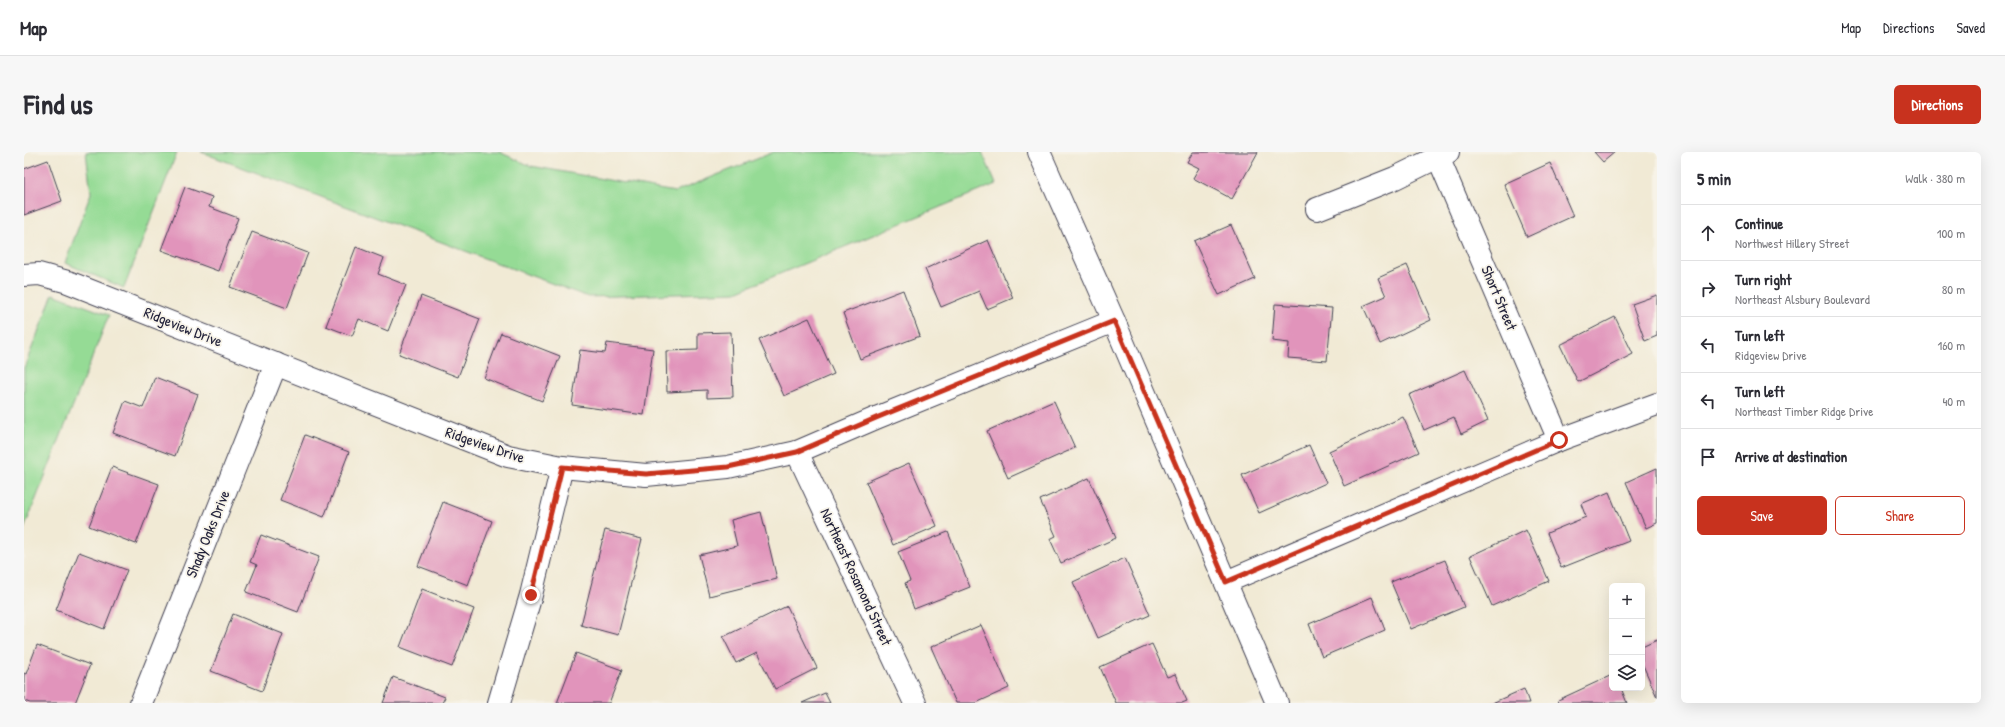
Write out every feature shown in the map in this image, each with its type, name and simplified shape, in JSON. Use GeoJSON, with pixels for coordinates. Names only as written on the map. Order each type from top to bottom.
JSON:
{"type":"FeatureCollection","features":[{"type":"Feature","properties":{"kind":"street"},"geometry":{"type":"LineString","coordinates":[[1039,152],[1114,321],[1277,703]]}},
{"type":"Feature","properties":{"kind":"street"},"geometry":{"type":"LineString","coordinates":[[1317,209],[1395,178],[1443,155]]}},
{"type":"Feature","properties":{"kind":"street","name":"Short Street"},"geometry":{"type":"LineString","coordinates":[[1443,155],[1559,440]]}},
{"type":"Feature","properties":{"kind":"street","name":"Ridgeview Drive"},"geometry":{"type":"LineString","coordinates":[[24,275],[39,274],[68,282],[508,456],[562,467],[646,474],[728,467],[797,452],[876,418],[1114,321]]}},
{"type":"Feature","properties":{"kind":"street","name":"Shady Oaks Drive"},"geometry":{"type":"LineString","coordinates":[[141,703],[276,364]]}},
{"type":"Feature","properties":{"kind":"street"},"geometry":{"type":"LineString","coordinates":[[1226,582],[1559,440],[1657,404]]}},
{"type":"Feature","properties":{"kind":"street","name":"Northeast Rosamond Street"},"geometry":{"type":"LineString","coordinates":[[797,452],[915,703]]}},
{"type":"Feature","properties":{"kind":"street"},"geometry":{"type":"LineString","coordinates":[[499,703],[531,595],[562,467]]}},
{"type":"Feature","properties":{"kind":"green space"},"geometry":{"type":"Polygon","coordinates":[[[86,152],[177,152],[124,288],[65,263],[91,193],[86,152]]]}},
{"type":"Feature","properties":{"kind":"green space"},"geometry":{"type":"Polygon","coordinates":[[[201,152],[499,152],[531,166],[675,192],[774,152],[982,152],[996,184],[736,292],[588,297],[201,152]]]}},
{"type":"Feature","properties":{"kind":"green space"},"geometry":{"type":"Polygon","coordinates":[[[53,294],[109,315],[24,529],[24,368],[53,294]]]}},
{"type":"Feature","properties":{"kind":"building"},"geometry":{"type":"Polygon","coordinates":[[[1193,152],[1258,152],[1232,199],[1193,178],[1199,168],[1187,162],[1193,152]]]}},
{"type":"Feature","properties":{"kind":"building"},"geometry":{"type":"Polygon","coordinates":[[[1594,152],[1615,152],[1603,162],[1594,152]]]}},
{"type":"Feature","properties":{"kind":"building"},"geometry":{"type":"Polygon","coordinates":[[[48,160],[62,201],[24,215],[24,169],[48,160]]]}},
{"type":"Feature","properties":{"kind":"building"},"geometry":{"type":"Polygon","coordinates":[[[1550,163],[1573,216],[1527,237],[1504,184],[1550,163]]]}},
{"type":"Feature","properties":{"kind":"building"},"geometry":{"type":"Polygon","coordinates":[[[185,187],[212,197],[209,207],[238,218],[218,271],[161,250],[185,187]]]}},
{"type":"Feature","properties":{"kind":"building"},"geometry":{"type":"Polygon","coordinates":[[[1231,225],[1255,279],[1219,295],[1194,241],[1231,225]]]}},
{"type":"Feature","properties":{"kind":"building"},"geometry":{"type":"Polygon","coordinates":[[[252,232],[308,253],[287,308],[230,287],[252,232]]]}},
{"type":"Feature","properties":{"kind":"building"},"geometry":{"type":"Polygon","coordinates":[[[988,240],[1013,298],[987,309],[979,291],[941,307],[925,269],[988,240]]]}},
{"type":"Feature","properties":{"kind":"building"},"geometry":{"type":"Polygon","coordinates":[[[356,247],[384,258],[378,274],[406,285],[388,331],[359,319],[352,336],[326,326],[356,247]]]}},
{"type":"Feature","properties":{"kind":"building"},"geometry":{"type":"Polygon","coordinates":[[[1407,265],[1431,320],[1380,344],[1363,306],[1386,296],[1378,278],[1407,265]]]}},
{"type":"Feature","properties":{"kind":"building"},"geometry":{"type":"Polygon","coordinates":[[[903,290],[920,336],[860,359],[843,313],[903,290]]]}},
{"type":"Feature","properties":{"kind":"building"},"geometry":{"type":"Polygon","coordinates":[[[1657,295],[1657,336],[1645,341],[1632,304],[1657,295]]]}},
{"type":"Feature","properties":{"kind":"building"},"geometry":{"type":"Polygon","coordinates":[[[421,296],[480,319],[458,377],[399,354],[421,296]]]}},
{"type":"Feature","properties":{"kind":"building"},"geometry":{"type":"Polygon","coordinates":[[[1275,304],[1332,308],[1327,361],[1288,358],[1289,343],[1272,341],[1275,304]]]}},
{"type":"Feature","properties":{"kind":"building"},"geometry":{"type":"Polygon","coordinates":[[[1615,317],[1633,354],[1578,382],[1560,345],[1615,317]]]}},
{"type":"Feature","properties":{"kind":"building"},"geometry":{"type":"Polygon","coordinates":[[[809,318],[834,374],[784,396],[759,340],[809,318]]]}},
{"type":"Feature","properties":{"kind":"building"},"geometry":{"type":"Polygon","coordinates":[[[731,332],[733,397],[707,398],[707,390],[667,392],[666,351],[698,350],[698,333],[731,332]]]}},
{"type":"Feature","properties":{"kind":"building"},"geometry":{"type":"Polygon","coordinates":[[[501,333],[560,356],[542,401],[484,378],[501,333]]]}},
{"type":"Feature","properties":{"kind":"building"},"geometry":{"type":"Polygon","coordinates":[[[607,343],[653,349],[644,415],[572,405],[580,350],[605,353],[607,343]]]}},
{"type":"Feature","properties":{"kind":"building"},"geometry":{"type":"Polygon","coordinates":[[[1465,370],[1488,421],[1461,434],[1454,417],[1424,430],[1409,395],[1465,370]]]}},
{"type":"Feature","properties":{"kind":"building"},"geometry":{"type":"Polygon","coordinates":[[[155,377],[198,394],[175,456],[113,433],[125,401],[143,408],[155,377]]]}},
{"type":"Feature","properties":{"kind":"building"},"geometry":{"type":"Polygon","coordinates":[[[1054,401],[1075,448],[1008,478],[987,431],[1054,401]]]}},
{"type":"Feature","properties":{"kind":"building"},"geometry":{"type":"Polygon","coordinates":[[[1403,417],[1419,452],[1344,486],[1329,451],[1403,417]]]}},
{"type":"Feature","properties":{"kind":"building"},"geometry":{"type":"Polygon","coordinates":[[[305,435],[349,452],[324,517],[280,500],[305,435]]]}},
{"type":"Feature","properties":{"kind":"building"},"geometry":{"type":"Polygon","coordinates":[[[1309,445],[1326,483],[1259,513],[1242,475],[1309,445]]]}},
{"type":"Feature","properties":{"kind":"building"},"geometry":{"type":"Polygon","coordinates":[[[909,463],[937,526],[893,545],[866,482],[909,463]]]}},
{"type":"Feature","properties":{"kind":"building"},"geometry":{"type":"Polygon","coordinates":[[[112,467],[159,484],[136,544],[89,526],[112,467]]]}},
{"type":"Feature","properties":{"kind":"building"},"geometry":{"type":"Polygon","coordinates":[[[1657,468],[1657,523],[1646,528],[1626,482],[1657,468]]]}},
{"type":"Feature","properties":{"kind":"building"},"geometry":{"type":"Polygon","coordinates":[[[1089,478],[1116,538],[1061,563],[1050,539],[1056,536],[1040,500],[1089,478]]]}},
{"type":"Feature","properties":{"kind":"building"},"geometry":{"type":"Polygon","coordinates":[[[1609,492],[1629,541],[1561,568],[1547,533],[1586,517],[1581,504],[1609,492]]]}},
{"type":"Feature","properties":{"kind":"building"},"geometry":{"type":"Polygon","coordinates":[[[443,502],[492,521],[468,585],[418,566],[443,502]]]}},
{"type":"Feature","properties":{"kind":"building"},"geometry":{"type":"Polygon","coordinates":[[[761,512],[777,579],[709,596],[699,555],[737,546],[731,520],[761,512]]]}},
{"type":"Feature","properties":{"kind":"building"},"geometry":{"type":"Polygon","coordinates":[[[605,530],[642,539],[618,635],[581,625],[605,530]]]}},
{"type":"Feature","properties":{"kind":"building"},"geometry":{"type":"Polygon","coordinates":[[[1526,530],[1549,581],[1492,606],[1470,556],[1526,530]]]}},
{"type":"Feature","properties":{"kind":"building"},"geometry":{"type":"Polygon","coordinates":[[[948,532],[970,587],[914,609],[905,583],[910,581],[898,552],[948,532]]]}},
{"type":"Feature","properties":{"kind":"building"},"geometry":{"type":"Polygon","coordinates":[[[261,535],[319,557],[298,612],[246,592],[257,565],[250,562],[261,535]]]}},
{"type":"Feature","properties":{"kind":"building"},"geometry":{"type":"Polygon","coordinates":[[[79,552],[127,570],[104,629],[56,610],[79,552]]]}},
{"type":"Feature","properties":{"kind":"building"},"geometry":{"type":"Polygon","coordinates":[[[1125,558],[1150,615],[1098,638],[1073,582],[1125,558]]]}},
{"type":"Feature","properties":{"kind":"building"},"geometry":{"type":"Polygon","coordinates":[[[1445,560],[1464,607],[1411,629],[1391,582],[1445,560]]]}},
{"type":"Feature","properties":{"kind":"building"},"geometry":{"type":"Polygon","coordinates":[[[422,589],[474,609],[452,667],[400,647],[422,589]]]}},
{"type":"Feature","properties":{"kind":"building"},"geometry":{"type":"Polygon","coordinates":[[[1372,597],[1385,630],[1322,657],[1309,624],[1372,597]]]}},
{"type":"Feature","properties":{"kind":"building"},"geometry":{"type":"Polygon","coordinates":[[[787,606],[817,668],[775,689],[757,653],[736,663],[723,637],[787,606]]]}},
{"type":"Feature","properties":{"kind":"building"},"geometry":{"type":"Polygon","coordinates":[[[233,614],[283,634],[262,691],[211,671],[233,614]]]}},
{"type":"Feature","properties":{"kind":"building"},"geometry":{"type":"Polygon","coordinates":[[[981,625],[1009,688],[976,703],[956,703],[931,647],[981,625]]]}},
{"type":"Feature","properties":{"kind":"building"},"geometry":{"type":"Polygon","coordinates":[[[1657,640],[1657,697],[1645,670],[1645,646],[1657,640]]]}},
{"type":"Feature","properties":{"kind":"building"},"geometry":{"type":"Polygon","coordinates":[[[1152,644],[1167,677],[1175,674],[1187,701],[1182,703],[1116,703],[1100,667],[1152,644]]]}},
{"type":"Feature","properties":{"kind":"building"},"geometry":{"type":"Polygon","coordinates":[[[37,645],[90,665],[75,703],[30,703],[24,701],[24,673],[26,674],[37,645]]]}},
{"type":"Feature","properties":{"kind":"building"},"geometry":{"type":"Polygon","coordinates":[[[576,653],[622,670],[609,703],[557,703],[576,653]]]}},
{"type":"Feature","properties":{"kind":"building"},"geometry":{"type":"Polygon","coordinates":[[[1609,676],[1609,691],[1622,691],[1627,703],[1559,703],[1558,700],[1609,676]]]}},
{"type":"Feature","properties":{"kind":"building"},"geometry":{"type":"Polygon","coordinates":[[[393,677],[445,697],[442,703],[383,703],[393,677]]]}},
{"type":"Feature","properties":{"kind":"building"},"geometry":{"type":"Polygon","coordinates":[[[1524,689],[1529,703],[1492,703],[1524,689]]]}},
{"type":"Feature","properties":{"kind":"building"},"geometry":{"type":"Polygon","coordinates":[[[825,693],[830,703],[802,703],[825,693]]]}},
{"type":"Feature","properties":{"kind":"route"},"geometry":{"type":"LineString","coordinates":[[531,595],[562,467],[646,474],[728,467],[797,452],[876,418],[1114,321],[1226,582],[1559,440]]}}]}
